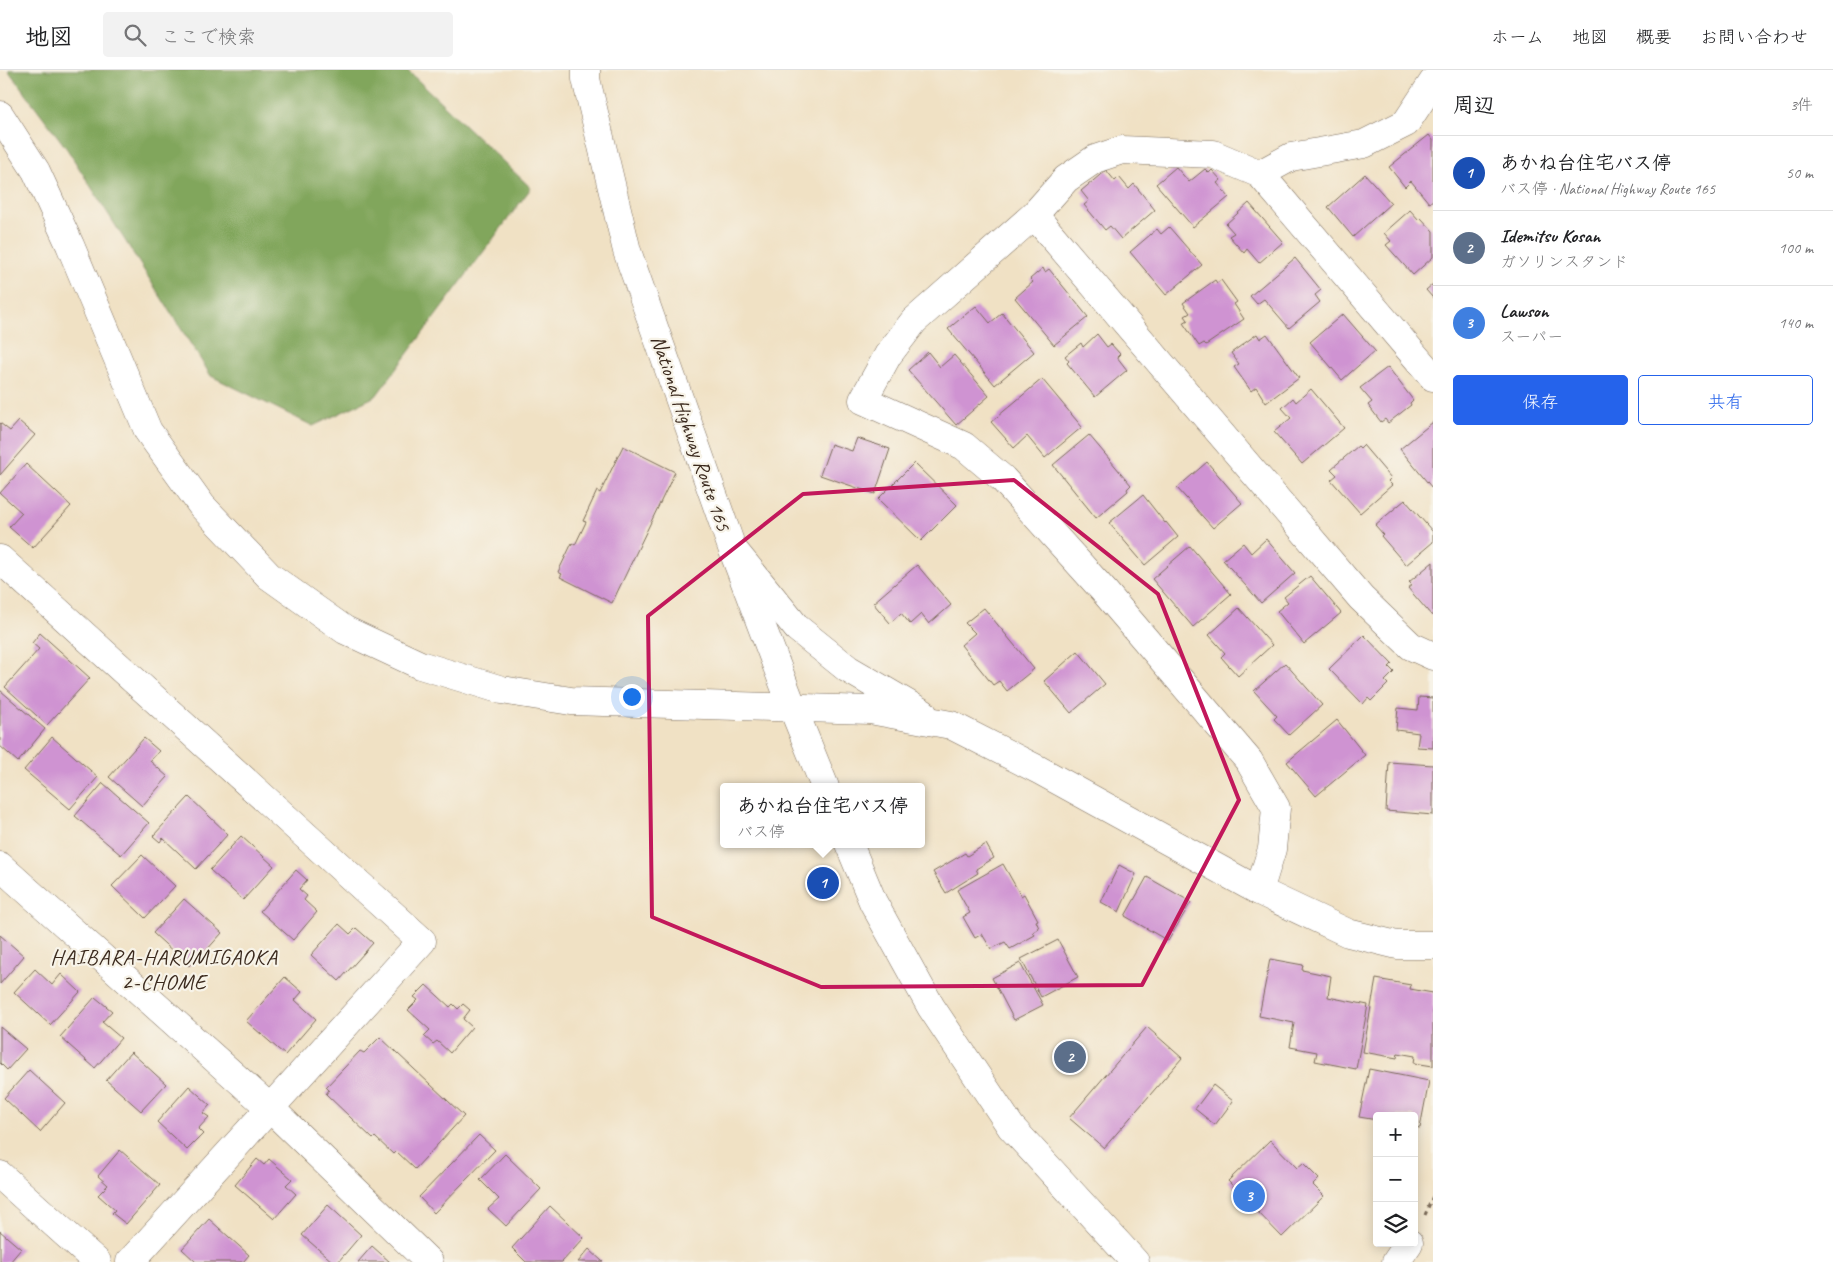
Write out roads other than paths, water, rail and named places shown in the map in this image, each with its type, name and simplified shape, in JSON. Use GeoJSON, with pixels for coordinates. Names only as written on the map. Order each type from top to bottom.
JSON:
{"type":"FeatureCollection","features":[{"type":"Feature","properties":{"kind":"main road","name":"National Highway Route 165"},"geometry":{"type":"LineString","coordinates":[[586,70],[586,78],[628,251],[732,548],[823,783]]}},
{"type":"Feature","properties":{"kind":"main road"},"geometry":{"type":"LineString","coordinates":[[1260,174],[1291,157],[1364,144],[1406,123],[1433,81]]}},
{"type":"Feature","properties":{"kind":"main road"},"geometry":{"type":"LineString","coordinates":[[0,115],[40,179],[70,245],[148,431],[202,506],[269,576],[344,630],[420,665],[502,690],[571,701],[792,706],[870,710],[951,725],[1039,770],[1259,891],[1348,933],[1396,945],[1433,945]]}},
{"type":"Feature","properties":{"kind":"main road"},"geometry":{"type":"LineString","coordinates":[[1259,891],[1272,849],[1276,808],[1249,761],[1104,590],[1003,479],[964,446],[863,400],[888,355],[914,321],[1034,215],[1066,179],[1095,159],[1122,150],[1213,154],[1260,174],[1433,377]]}},
{"type":"Feature","properties":{"kind":"main road"},"geometry":{"type":"LineString","coordinates":[[1034,215],[1361,598],[1411,646],[1433,656]]}},
{"type":"Feature","properties":{"kind":"main road"},"geometry":{"type":"LineString","coordinates":[[732,548],[797,628],[848,669],[941,723]]}},
{"type":"Feature","properties":{"kind":"main road"},"geometry":{"type":"LineString","coordinates":[[0,559],[422,941],[130,1262]]}},
{"type":"Feature","properties":{"kind":"main road"},"geometry":{"type":"LineString","coordinates":[[851,848],[873,902],[931,1007],[1011,1126],[1135,1262]]}},
{"type":"Feature","properties":{"kind":"main road"},"geometry":{"type":"LineString","coordinates":[[0,866],[270,1108],[429,1262]]}},
{"type":"Feature","properties":{"kind":"main road"},"geometry":{"type":"LineString","coordinates":[[0,1175],[97,1262]]}},
{"type":"Feature","properties":{"kind":"main road"},"geometry":{"type":"LineString","coordinates":[[1396,1262],[1406,1247]]}},
{"type":"Feature","properties":{"kind":"place","name":"あかね台住宅バス停"},"geometry":{"type":"Point","coordinates":[823,883]}},
{"type":"Feature","properties":{"kind":"place","name":"Idemitsu Kosan"},"geometry":{"type":"Point","coordinates":[1070,1057]}},
{"type":"Feature","properties":{"kind":"place","name":"Lawson"},"geometry":{"type":"Point","coordinates":[1249,1196]}},
{"type":"Feature","properties":{"kind":"district","name":"HAIBARA-HARUMIGAOKA 2-CHOME"},"geometry":{"type":"Point","coordinates":[164,970]}}]}
